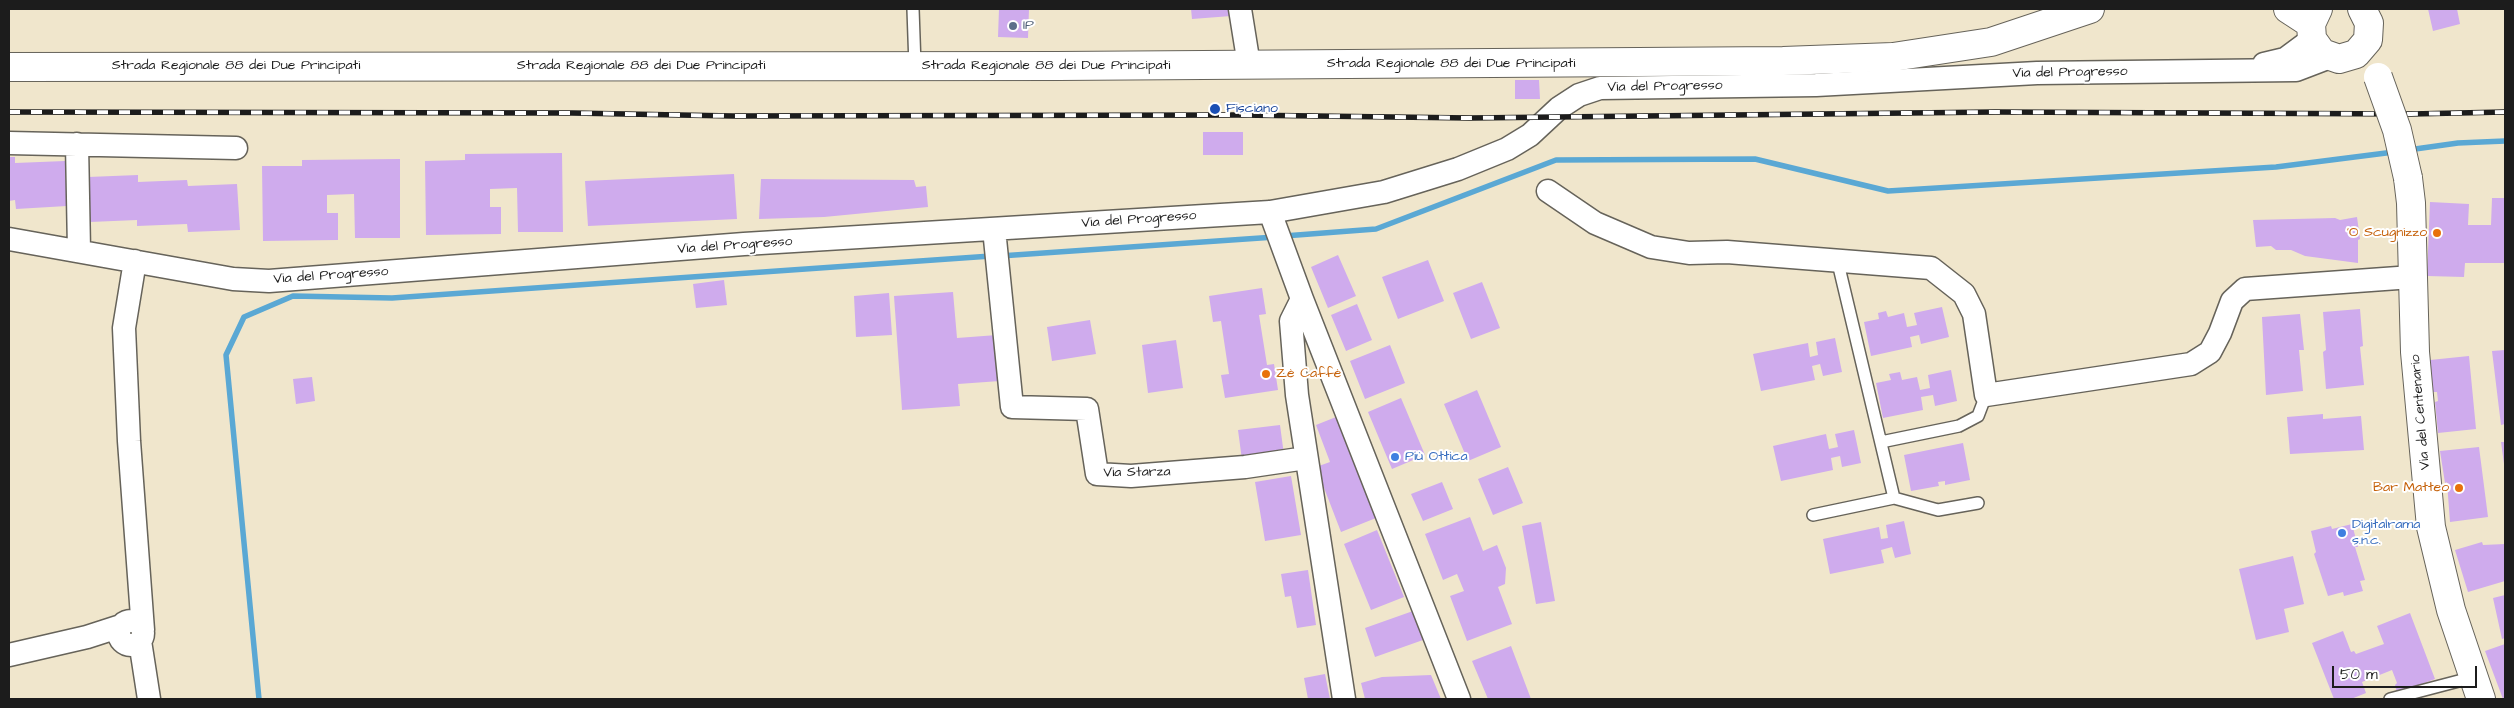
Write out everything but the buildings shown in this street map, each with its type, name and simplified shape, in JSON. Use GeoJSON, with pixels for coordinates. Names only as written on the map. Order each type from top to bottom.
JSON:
{"type":"FeatureCollection","features":[{"type":"Feature","properties":{"kind":"main road","name":"Strada Regionale 88 dei Due Principati"},"geometry":{"type":"LineString","coordinates":[[9,67],[1249,65],[1774,61],[1893,57],[1991,42],[2084,10]]}},
{"type":"Feature","properties":{"kind":"main road"},"geometry":{"type":"LineString","coordinates":[[2318,33],[2363,48],[2370,32],[2366,16]]}},
{"type":"Feature","properties":{"kind":"main road","name":"Via del Centenario"},"geometry":{"type":"LineString","coordinates":[[2366,16],[2378,77],[2397,130],[2408,178],[2411,203],[2415,352],[2431,527],[2452,610],[2478,688]]}},
{"type":"Feature","properties":{"kind":"main road"},"geometry":{"type":"LineString","coordinates":[[2318,33],[2378,77]]}},
{"type":"Feature","properties":{"kind":"street"},"geometry":{"type":"LineString","coordinates":[[1240,9],[1249,65]]}},
{"type":"Feature","properties":{"kind":"street","name":"Via del Progresso"},"geometry":{"type":"LineString","coordinates":[[9,239],[233,279],[269,281],[744,244],[994,236],[1272,218],[1384,192],[1458,169],[1507,149],[1530,135],[1559,108],[1579,95],[1600,88],[1816,85],[2021,74],[2246,69],[2285,59],[2318,33]]}},
{"type":"Feature","properties":{"kind":"street"},"geometry":{"type":"LineString","coordinates":[[9,143],[236,148]]}},
{"type":"Feature","properties":{"kind":"street"},"geometry":{"type":"LineString","coordinates":[[77,144],[79,250]]}},
{"type":"Feature","properties":{"kind":"street"},"geometry":{"type":"LineString","coordinates":[[1548,191],[1595,223],[1651,247],[1689,253],[1726,252],[1838,263],[1931,268],[1964,294],[1974,314],[1986,395],[2192,364],[2210,352],[2220,333],[2232,301],[2245,289],[2412,277]]}},
{"type":"Feature","properties":{"kind":"street"},"geometry":{"type":"LineString","coordinates":[[1272,218],[1302,299],[1460,699]]}},
{"type":"Feature","properties":{"kind":"street","name":"Via Starza"},"geometry":{"type":"LineString","coordinates":[[994,236],[1012,407],[1087,409],[1097,474],[1131,476],[1159,474],[1245,467],[1306,458]]}},
{"type":"Feature","properties":{"kind":"street"},"geometry":{"type":"LineString","coordinates":[[135,261],[124,328],[129,441],[139,562],[130,634],[149,696]]}},
{"type":"Feature","properties":{"kind":"street"},"geometry":{"type":"LineString","coordinates":[[1302,299],[1292,321],[1297,395],[1344,699]]}},
{"type":"Feature","properties":{"kind":"street"},"geometry":{"type":"LineString","coordinates":[[9,655],[87,637],[130,634]]}},
{"type":"Feature","properties":{"kind":"lane"},"geometry":{"type":"LineString","coordinates":[[913,9],[915,66]]}},
{"type":"Feature","properties":{"kind":"lane"},"geometry":{"type":"LineString","coordinates":[[1838,263],[1894,498]]}},
{"type":"Feature","properties":{"kind":"lane"},"geometry":{"type":"LineString","coordinates":[[1881,442],[1959,426],[1978,416],[1986,395]]}},
{"type":"Feature","properties":{"kind":"lane"},"geometry":{"type":"LineString","coordinates":[[1813,515],[1894,498],[1938,510],[1978,503]]}},
{"type":"Feature","properties":{"kind":"lane"},"geometry":{"type":"LineString","coordinates":[[2390,699],[2478,688]]}},
{"type":"Feature","properties":{"kind":"waterway"},"geometry":{"type":"LineString","coordinates":[[2408,150],[2458,143],[2505,141]]}},
{"type":"Feature","properties":{"kind":"waterway"},"geometry":{"type":"LineString","coordinates":[[1284,236],[1376,229],[1556,160],[1755,159],[1888,191],[2276,167],[2394,152]]}},
{"type":"Feature","properties":{"kind":"waterway"},"geometry":{"type":"LineString","coordinates":[[1000,256],[1275,237]]}},
{"type":"Feature","properties":{"kind":"waterway"},"geometry":{"type":"LineString","coordinates":[[259,699],[226,355],[244,317],[293,296],[392,298],[991,256]]}},
{"type":"Feature","properties":{"kind":"railway"},"geometry":{"type":"LineString","coordinates":[[9,112],[572,113],[733,116],[1238,115],[1470,118],[1995,112],[2411,114],[2505,112]]}},
{"type":"Feature","properties":{"kind":"place","name":"IP"},"geometry":{"type":"Point","coordinates":[1013,26]}},
{"type":"Feature","properties":{"kind":"place","name":"Fisciano"},"geometry":{"type":"Point","coordinates":[1215,109]}},
{"type":"Feature","properties":{"kind":"place","name":"'O Scugnizzo"},"geometry":{"type":"Point","coordinates":[2437,233]}},
{"type":"Feature","properties":{"kind":"place","name":"Zè Caffè"},"geometry":{"type":"Point","coordinates":[1266,374]}},
{"type":"Feature","properties":{"kind":"place","name":"Più Ottica"},"geometry":{"type":"Point","coordinates":[1395,457]}},
{"type":"Feature","properties":{"kind":"place","name":"Bar Matteo"},"geometry":{"type":"Point","coordinates":[2459,488]}},
{"type":"Feature","properties":{"kind":"place","name":"Digitalrama s.n.c."},"geometry":{"type":"Point","coordinates":[2342,533]}}]}
